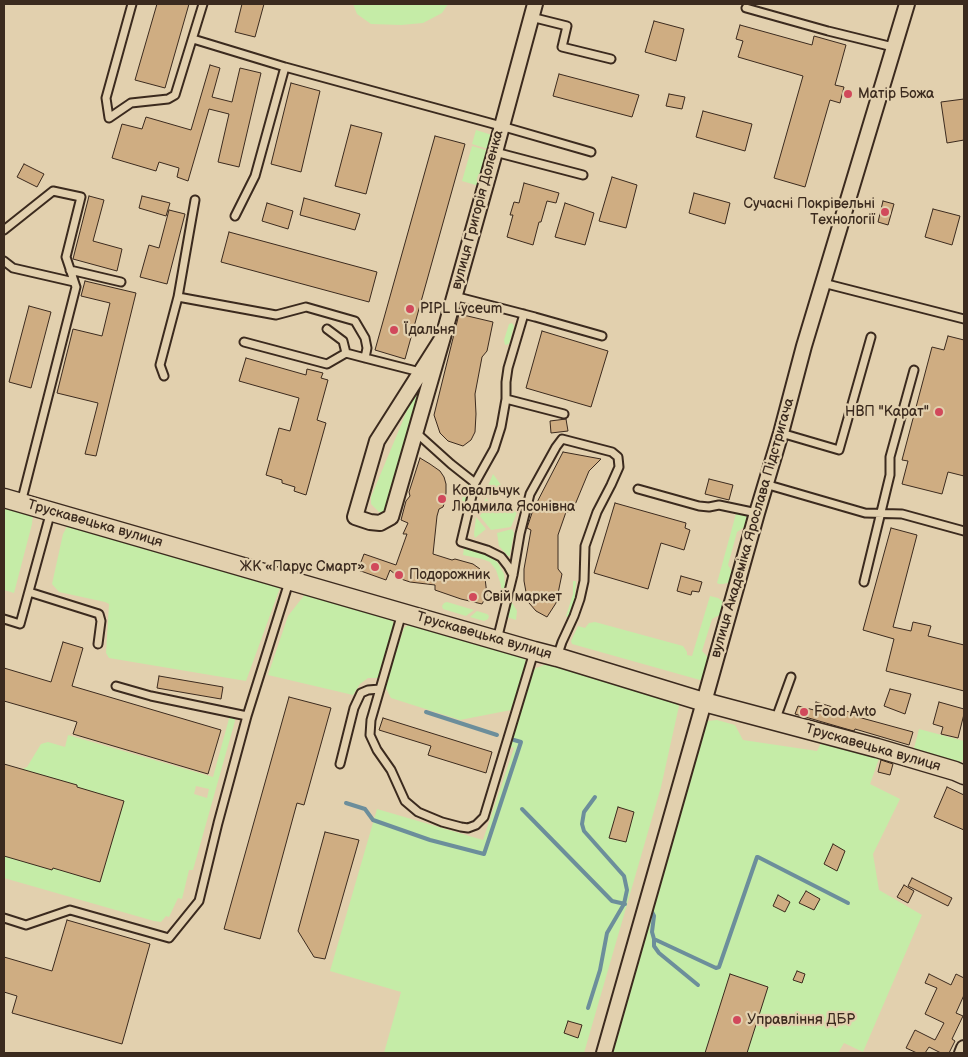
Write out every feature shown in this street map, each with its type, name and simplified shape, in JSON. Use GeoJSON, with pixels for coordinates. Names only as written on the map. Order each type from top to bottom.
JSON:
{"type":"FeatureCollection","features":[{"type":"Feature","properties":{"kind":"street","name":"вулиця Академіка Ярослава Підстригача"},"geometry":{"type":"LineString","coordinates":[[604,1053],[781,433],[804,346],[907,4]]}},
{"type":"Feature","properties":{"kind":"street","name":"вулиця Григорія Доленка"},"geometry":{"type":"LineString","coordinates":[[415,434],[391,518],[380,523],[355,517],[377,441],[443,337],[533,11]]}},
{"type":"Feature","properties":{"kind":"street"},"geometry":{"type":"LineString","coordinates":[[415,434],[443,337]]}},
{"type":"Feature","properties":{"kind":"street","name":"Трускавецька вулиця"},"geometry":{"type":"LineString","coordinates":[[4,498],[402,612],[534,652],[557,657],[704,702],[877,748],[964,775]]}},
{"type":"Feature","properties":{"kind":"street"},"geometry":{"type":"LineString","coordinates":[[962,1053],[964,1048]]}},
{"type":"Feature","properties":{"kind":"lane"},"geometry":{"type":"LineString","coordinates":[[132,4],[106,98],[109,118],[133,102],[168,99],[175,95],[203,4]]}},
{"type":"Feature","properties":{"kind":"lane"},"geometry":{"type":"LineString","coordinates":[[746,8],[893,47]]}},
{"type":"Feature","properties":{"kind":"lane"},"geometry":{"type":"LineString","coordinates":[[533,11],[568,26],[562,47],[611,59]]}},
{"type":"Feature","properties":{"kind":"lane"},"geometry":{"type":"LineString","coordinates":[[193,39],[285,67],[591,152]]}},
{"type":"Feature","properties":{"kind":"lane"},"geometry":{"type":"LineString","coordinates":[[235,216],[255,176],[285,67]]}},
{"type":"Feature","properties":{"kind":"lane"},"geometry":{"type":"LineString","coordinates":[[495,152],[582,175]]}},
{"type":"Feature","properties":{"kind":"lane"},"geometry":{"type":"LineString","coordinates":[[4,230],[53,190],[81,197],[66,257],[76,287],[21,502]]}},
{"type":"Feature","properties":{"kind":"lane"},"geometry":{"type":"LineString","coordinates":[[164,376],[160,365],[178,297],[195,200]]}},
{"type":"Feature","properties":{"kind":"lane"},"geometry":{"type":"LineString","coordinates":[[4,261],[14,268],[74,282]]}},
{"type":"Feature","properties":{"kind":"lane"},"geometry":{"type":"LineString","coordinates":[[70,270],[121,282]]}},
{"type":"Feature","properties":{"kind":"lane"},"geometry":{"type":"LineString","coordinates":[[823,283],[964,319]]}},
{"type":"Feature","properties":{"kind":"lane"},"geometry":{"type":"LineString","coordinates":[[454,296],[602,336]]}},
{"type":"Feature","properties":{"kind":"lane"},"geometry":{"type":"LineString","coordinates":[[178,297],[276,315],[306,307],[355,321],[367,348],[365,358]]}},
{"type":"Feature","properties":{"kind":"lane"},"geometry":{"type":"LineString","coordinates":[[513,575],[501,558],[487,550],[461,542],[475,483],[494,449],[501,427],[506,399],[508,368],[524,314]]}},
{"type":"Feature","properties":{"kind":"lane"},"geometry":{"type":"LineString","coordinates":[[326,329],[343,341],[346,353]]}},
{"type":"Feature","properties":{"kind":"lane"},"geometry":{"type":"LineString","coordinates":[[781,433],[839,450],[871,337]]}},
{"type":"Feature","properties":{"kind":"lane"},"geometry":{"type":"LineString","coordinates":[[244,342],[327,364],[346,353],[420,372]]}},
{"type":"Feature","properties":{"kind":"lane"},"geometry":{"type":"LineString","coordinates":[[864,582],[890,475],[890,457],[914,370]]}},
{"type":"Feature","properties":{"kind":"lane"},"geometry":{"type":"LineString","coordinates":[[506,399],[564,414]]}},
{"type":"Feature","properties":{"kind":"lane"},"geometry":{"type":"LineString","coordinates":[[415,434],[422,437],[475,483]]}},
{"type":"Feature","properties":{"kind":"lane"},"geometry":{"type":"LineString","coordinates":[[497,640],[530,494],[556,447],[562,439],[612,452],[618,457],[619,467],[597,512],[585,546],[584,581],[580,599],[557,657]]}},
{"type":"Feature","properties":{"kind":"lane"},"geometry":{"type":"LineString","coordinates":[[765,484],[866,513],[902,514],[964,531]]}},
{"type":"Feature","properties":{"kind":"lane"},"geometry":{"type":"LineString","coordinates":[[638,489],[699,506],[719,505],[757,513]]}},
{"type":"Feature","properties":{"kind":"lane"},"geometry":{"type":"LineString","coordinates":[[4,619],[20,624],[51,511]]}},
{"type":"Feature","properties":{"kind":"lane"},"geometry":{"type":"LineString","coordinates":[[4,918],[26,924],[70,910],[169,938],[199,901],[247,716],[290,580]]}},
{"type":"Feature","properties":{"kind":"lane"},"geometry":{"type":"LineString","coordinates":[[29,592],[99,614],[101,621],[98,644]]}},
{"type":"Feature","properties":{"kind":"lane"},"geometry":{"type":"LineString","coordinates":[[402,612],[371,720],[370,735],[373,745],[391,770],[405,800],[411,807],[426,816],[442,822],[468,828],[479,823],[486,813],[505,744],[534,652]]}},
{"type":"Feature","properties":{"kind":"lane"},"geometry":{"type":"LineString","coordinates":[[775,722],[790,677]]}},
{"type":"Feature","properties":{"kind":"lane"},"geometry":{"type":"LineString","coordinates":[[116,686],[151,696],[247,716]]}},
{"type":"Feature","properties":{"kind":"lane"},"geometry":{"type":"LineString","coordinates":[[340,764],[354,708],[361,693],[380,689]]}},
{"type":"Feature","properties":{"kind":"green space"},"geometry":{"type":"Polygon","coordinates":[[[353,4],[448,4],[442,13],[423,23],[401,25],[371,24],[357,14],[353,4]]]}},
{"type":"Feature","properties":{"kind":"green space"},"geometry":{"type":"Polygon","coordinates":[[[476,130],[495,136],[491,150],[472,144],[476,130]]]}},
{"type":"Feature","properties":{"kind":"green space"},"geometry":{"type":"Polygon","coordinates":[[[472,146],[489,151],[479,186],[462,181],[472,146]]]}},
{"type":"Feature","properties":{"kind":"green space"},"geometry":{"type":"Polygon","coordinates":[[[512,323],[514,326],[509,344],[505,345],[504,340],[509,324],[512,323]]]}},
{"type":"Feature","properties":{"kind":"green space"},"geometry":{"type":"Polygon","coordinates":[[[416,389],[422,389],[387,512],[379,512],[371,504],[371,497],[416,389]]]}},
{"type":"Feature","properties":{"kind":"green space"},"geometry":{"type":"Polygon","coordinates":[[[493,474],[501,485],[500,489],[492,490],[488,486],[493,474]]]}},
{"type":"Feature","properties":{"kind":"green space"},"geometry":{"type":"Polygon","coordinates":[[[469,484],[465,510],[462,511],[460,510],[464,486],[469,484]]]}},
{"type":"Feature","properties":{"kind":"green space"},"geometry":{"type":"Polygon","coordinates":[[[486,498],[498,513],[518,510],[511,527],[491,530],[479,515],[486,498]]]}},
{"type":"Feature","properties":{"kind":"green space"},"geometry":{"type":"Polygon","coordinates":[[[4,505],[33,513],[32,524],[14,593],[4,590],[4,505]]]}},
{"type":"Feature","properties":{"kind":"green space"},"geometry":{"type":"Polygon","coordinates":[[[737,510],[745,512],[749,518],[749,524],[737,532],[728,565],[733,573],[731,582],[719,584],[717,583],[737,510]]]}},
{"type":"Feature","properties":{"kind":"green space"},"geometry":{"type":"Polygon","coordinates":[[[476,517],[486,529],[475,538],[474,534],[476,517]]]}},
{"type":"Feature","properties":{"kind":"green space"},"geometry":{"type":"Polygon","coordinates":[[[69,523],[281,585],[246,681],[109,658],[106,653],[109,604],[59,592],[52,584],[63,534],[69,523]]]}},
{"type":"Feature","properties":{"kind":"green space"},"geometry":{"type":"Polygon","coordinates":[[[512,529],[514,533],[510,556],[508,556],[499,546],[497,533],[512,529]]]}},
{"type":"Feature","properties":{"kind":"green space"},"geometry":{"type":"Polygon","coordinates":[[[464,548],[490,556],[498,563],[504,574],[505,585],[503,595],[501,595],[501,585],[496,570],[490,562],[463,555],[464,548]]]}},
{"type":"Feature","properties":{"kind":"green space"},"geometry":{"type":"Polygon","coordinates":[[[573,581],[576,581],[575,597],[569,618],[566,616],[573,594],[573,581]]]}},
{"type":"Feature","properties":{"kind":"green space"},"geometry":{"type":"Polygon","coordinates":[[[306,593],[389,615],[394,624],[378,678],[368,678],[360,684],[353,695],[268,675],[288,616],[306,593]]]}},
{"type":"Feature","properties":{"kind":"green space"},"geometry":{"type":"Polygon","coordinates":[[[710,596],[718,598],[725,603],[721,614],[712,619],[702,651],[708,659],[703,679],[700,680],[572,644],[571,641],[578,626],[585,628],[589,623],[595,622],[683,646],[687,655],[692,656],[710,596]]]}},
{"type":"Feature","properties":{"kind":"green space"},"geometry":{"type":"Polygon","coordinates":[[[511,601],[517,611],[516,620],[507,617],[511,601]]]}},
{"type":"Feature","properties":{"kind":"green space"},"geometry":{"type":"Polygon","coordinates":[[[447,602],[474,610],[466,616],[443,609],[442,606],[447,602]]]}},
{"type":"Feature","properties":{"kind":"green space"},"geometry":{"type":"Polygon","coordinates":[[[477,611],[487,614],[489,616],[488,619],[484,621],[470,617],[477,611]]]}},
{"type":"Feature","properties":{"kind":"green space"},"geometry":{"type":"Polygon","coordinates":[[[411,623],[524,655],[526,663],[511,710],[460,720],[391,698],[385,686],[404,628],[411,623]]]}},
{"type":"Feature","properties":{"kind":"green space"},"geometry":{"type":"Polygon","coordinates":[[[550,664],[662,696],[679,706],[661,787],[584,1053],[384,1053],[401,992],[330,971],[377,809],[483,840],[514,748],[509,746],[532,673],[536,668],[550,664]]]}},
{"type":"Feature","properties":{"kind":"green space"},"geometry":{"type":"Polygon","coordinates":[[[230,715],[234,717],[235,721],[193,870],[189,870],[182,899],[178,898],[169,917],[166,916],[161,922],[4,878],[4,828],[20,770],[27,767],[41,744],[48,742],[65,747],[68,735],[213,777],[230,715]],[[196,786],[194,794],[207,798],[209,789],[196,786]]]}},
{"type":"Feature","properties":{"kind":"green space"},"geometry":{"type":"Polygon","coordinates":[[[717,720],[735,725],[743,740],[817,751],[822,741],[880,756],[870,784],[900,799],[873,854],[879,890],[922,915],[863,1052],[844,1043],[838,1053],[608,1053],[705,723],[717,720]]]}},
{"type":"Feature","properties":{"kind":"green space"},"geometry":{"type":"Polygon","coordinates":[[[919,729],[964,741],[964,760],[962,760],[959,769],[913,752],[919,729]]]}},
{"type":"Feature","properties":{"kind":"building"},"geometry":{"type":"Polygon","coordinates":[[[157,4],[189,4],[165,88],[135,80],[157,4]]]}},
{"type":"Feature","properties":{"kind":"building"},"geometry":{"type":"Polygon","coordinates":[[[242,4],[264,4],[255,37],[235,32],[242,4]]]}},
{"type":"Feature","properties":{"kind":"building"},"geometry":{"type":"Polygon","coordinates":[[[654,21],[684,29],[676,61],[645,52],[654,21]]]}},
{"type":"Feature","properties":{"kind":"building"},"geometry":{"type":"Polygon","coordinates":[[[740,25],[812,45],[814,36],[846,45],[835,85],[844,87],[840,103],[830,100],[805,187],[774,178],[803,76],[738,57],[743,41],[736,39],[740,25]]]}},
{"type":"Feature","properties":{"kind":"building"},"geometry":{"type":"Polygon","coordinates":[[[210,65],[220,68],[212,97],[232,102],[240,68],[261,73],[239,167],[218,162],[229,114],[209,109],[188,181],[177,177],[179,168],[159,162],[156,171],[112,158],[122,124],[142,129],[146,117],[191,130],[210,65]]]}},
{"type":"Feature","properties":{"kind":"building"},"geometry":{"type":"Polygon","coordinates":[[[559,74],[639,95],[632,117],[553,96],[559,74]]]}},
{"type":"Feature","properties":{"kind":"building"},"geometry":{"type":"Polygon","coordinates":[[[291,83],[320,91],[301,172],[271,164],[291,83]]]}},
{"type":"Feature","properties":{"kind":"building"},"geometry":{"type":"Polygon","coordinates":[[[669,94],[685,97],[682,109],[666,106],[669,94]]]}},
{"type":"Feature","properties":{"kind":"building"},"geometry":{"type":"Polygon","coordinates":[[[964,99],[964,140],[947,143],[941,102],[964,99]]]}},
{"type":"Feature","properties":{"kind":"building"},"geometry":{"type":"Polygon","coordinates":[[[703,111],[752,124],[745,151],[696,137],[703,111]]]}},
{"type":"Feature","properties":{"kind":"building"},"geometry":{"type":"Polygon","coordinates":[[[351,125],[382,133],[366,194],[335,186],[351,125]]]}},
{"type":"Feature","properties":{"kind":"building"},"geometry":{"type":"Polygon","coordinates":[[[435,136],[465,144],[405,359],[375,350],[435,136]]]}},
{"type":"Feature","properties":{"kind":"building"},"geometry":{"type":"Polygon","coordinates":[[[24,164],[44,174],[37,187],[17,177],[24,164]]]}},
{"type":"Feature","properties":{"kind":"building"},"geometry":{"type":"Polygon","coordinates":[[[612,177],[637,185],[626,228],[599,221],[612,177]]]}},
{"type":"Feature","properties":{"kind":"building"},"geometry":{"type":"Polygon","coordinates":[[[524,183],[559,193],[556,203],[547,201],[533,245],[507,237],[513,215],[510,215],[514,202],[519,203],[524,183]]]}},
{"type":"Feature","properties":{"kind":"building"},"geometry":{"type":"Polygon","coordinates":[[[694,193],[730,203],[725,224],[689,213],[694,193]]]}},
{"type":"Feature","properties":{"kind":"building"},"geometry":{"type":"Polygon","coordinates":[[[89,196],[104,200],[93,241],[122,249],[117,271],[73,259],[89,196]]]}},
{"type":"Feature","properties":{"kind":"building"},"geometry":{"type":"Polygon","coordinates":[[[142,196],[170,203],[166,216],[139,208],[142,196]]]}},
{"type":"Feature","properties":{"kind":"building"},"geometry":{"type":"Polygon","coordinates":[[[304,198],[360,214],[355,230],[300,215],[304,198]]]}},
{"type":"Feature","properties":{"kind":"building"},"geometry":{"type":"Polygon","coordinates":[[[883,201],[894,204],[888,225],[878,222],[883,201]]]}},
{"type":"Feature","properties":{"kind":"building"},"geometry":{"type":"Polygon","coordinates":[[[267,203],[293,211],[288,229],[262,221],[267,203]]]}},
{"type":"Feature","properties":{"kind":"building"},"geometry":{"type":"Polygon","coordinates":[[[565,203],[594,213],[585,245],[555,237],[565,203]]]}},
{"type":"Feature","properties":{"kind":"building"},"geometry":{"type":"Polygon","coordinates":[[[933,209],[960,216],[952,245],[925,237],[933,209]]]}},
{"type":"Feature","properties":{"kind":"building"},"geometry":{"type":"Polygon","coordinates":[[[169,210],[185,214],[167,284],[140,277],[149,245],[159,248],[169,210]]]}},
{"type":"Feature","properties":{"kind":"building"},"geometry":{"type":"Polygon","coordinates":[[[229,232],[377,272],[369,302],[221,262],[229,232]]]}},
{"type":"Feature","properties":{"kind":"building"},"geometry":{"type":"Polygon","coordinates":[[[85,281],[136,293],[96,456],[85,454],[98,403],[57,393],[73,329],[102,336],[110,303],[81,296],[85,281]]]}},
{"type":"Feature","properties":{"kind":"building"},"geometry":{"type":"Polygon","coordinates":[[[29,306],[51,312],[31,388],[9,382],[29,306]]]}},
{"type":"Feature","properties":{"kind":"building"},"geometry":{"type":"Polygon","coordinates":[[[459,314],[493,322],[487,351],[482,357],[475,394],[475,432],[471,440],[463,446],[448,441],[440,433],[434,415],[459,314]]]}},
{"type":"Feature","properties":{"kind":"building"},"geometry":{"type":"Polygon","coordinates":[[[542,331],[608,351],[591,407],[526,388],[542,331]]]}},
{"type":"Feature","properties":{"kind":"building","name":"НВП \"Карат\""},"geometry":{"type":"Polygon","coordinates":[[[948,336],[964,340],[964,476],[948,472],[942,494],[902,484],[908,461],[902,460],[932,347],[944,350],[948,336]]]}},
{"type":"Feature","properties":{"kind":"building"},"geometry":{"type":"Polygon","coordinates":[[[246,358],[306,375],[307,369],[323,373],[321,378],[328,380],[317,420],[326,423],[306,495],[294,491],[295,487],[282,483],[282,480],[266,475],[279,428],[290,431],[299,398],[239,381],[246,358]]]}},
{"type":"Feature","properties":{"kind":"building"},"geometry":{"type":"Polygon","coordinates":[[[566,419],[568,431],[551,433],[550,421],[566,419]]]}},
{"type":"Feature","properties":{"kind":"building"},"geometry":{"type":"Polygon","coordinates":[[[563,452],[601,459],[589,471],[572,512],[566,512],[558,535],[558,569],[562,574],[556,603],[547,617],[536,611],[529,603],[526,592],[524,569],[531,530],[527,528],[533,510],[563,452]]]}},
{"type":"Feature","properties":{"kind":"building"},"geometry":{"type":"Polygon","coordinates":[[[420,458],[440,471],[446,484],[444,504],[439,509],[437,516],[433,554],[473,564],[480,569],[485,578],[487,595],[482,604],[435,590],[435,585],[401,579],[390,570],[386,580],[358,570],[364,554],[396,565],[407,534],[403,534],[408,523],[401,520],[406,501],[410,496],[409,492],[420,458]]]}},
{"type":"Feature","properties":{"kind":"building"},"geometry":{"type":"Polygon","coordinates":[[[709,479],[733,485],[729,500],[705,494],[709,479]]]}},
{"type":"Feature","properties":{"kind":"building"},"geometry":{"type":"Polygon","coordinates":[[[615,503],[686,523],[685,528],[690,530],[684,550],[661,543],[648,589],[594,573],[615,503]]]}},
{"type":"Feature","properties":{"kind":"building"},"geometry":{"type":"Polygon","coordinates":[[[891,528],[917,535],[893,627],[911,631],[913,622],[931,626],[928,636],[964,645],[964,691],[886,671],[894,639],[863,630],[891,528]]]}},
{"type":"Feature","properties":{"kind":"building"},"geometry":{"type":"Polygon","coordinates":[[[681,576],[702,582],[699,592],[692,591],[691,595],[677,591],[681,576]]]}},
{"type":"Feature","properties":{"kind":"building"},"geometry":{"type":"Polygon","coordinates":[[[63,642],[83,648],[72,686],[221,730],[208,774],[73,734],[77,722],[4,701],[4,668],[51,682],[63,642]]]}},
{"type":"Feature","properties":{"kind":"building"},"geometry":{"type":"Polygon","coordinates":[[[159,676],[223,687],[221,699],[157,688],[159,676]]]}},
{"type":"Feature","properties":{"kind":"building"},"geometry":{"type":"Polygon","coordinates":[[[890,689],[911,694],[905,714],[884,706],[890,689]]]}},
{"type":"Feature","properties":{"kind":"building"},"geometry":{"type":"Polygon","coordinates":[[[289,697],[331,708],[304,805],[297,803],[260,939],[224,929],[289,697]]]}},
{"type":"Feature","properties":{"kind":"building"},"geometry":{"type":"Polygon","coordinates":[[[816,702],[859,715],[858,717],[913,732],[909,745],[795,714],[798,706],[814,710],[816,702]]]}},
{"type":"Feature","properties":{"kind":"building"},"geometry":{"type":"Polygon","coordinates":[[[939,702],[964,709],[958,738],[941,734],[943,727],[933,724],[939,702]]]}},
{"type":"Feature","properties":{"kind":"building"},"geometry":{"type":"Polygon","coordinates":[[[383,718],[492,752],[486,773],[428,755],[431,746],[379,730],[383,718]]]}},
{"type":"Feature","properties":{"kind":"building"},"geometry":{"type":"Polygon","coordinates":[[[881,760],[893,764],[890,775],[878,772],[881,760]]]}},
{"type":"Feature","properties":{"kind":"building"},"geometry":{"type":"Polygon","coordinates":[[[4,764],[124,801],[100,882],[4,856],[4,764]]]}},
{"type":"Feature","properties":{"kind":"building"},"geometry":{"type":"Polygon","coordinates":[[[947,787],[964,795],[964,830],[934,817],[947,787]]]}},
{"type":"Feature","properties":{"kind":"building"},"geometry":{"type":"Polygon","coordinates":[[[618,807],[634,812],[626,842],[609,838],[618,807]]]}},
{"type":"Feature","properties":{"kind":"building"},"geometry":{"type":"Polygon","coordinates":[[[325,832],[359,840],[325,959],[314,957],[298,931],[325,832]]]}},
{"type":"Feature","properties":{"kind":"building"},"geometry":{"type":"Polygon","coordinates":[[[833,844],[845,851],[837,871],[824,864],[833,844]]]}},
{"type":"Feature","properties":{"kind":"building"},"geometry":{"type":"Polygon","coordinates":[[[912,878],[952,898],[948,906],[908,886],[912,878]]]}},
{"type":"Feature","properties":{"kind":"building"},"geometry":{"type":"Polygon","coordinates":[[[904,885],[914,891],[908,903],[897,897],[904,885]]]}},
{"type":"Feature","properties":{"kind":"building"},"geometry":{"type":"Polygon","coordinates":[[[806,891],[820,899],[814,910],[799,903],[806,891]]]}},
{"type":"Feature","properties":{"kind":"building"},"geometry":{"type":"Polygon","coordinates":[[[778,895],[790,902],[785,912],[773,906],[778,895]]]}},
{"type":"Feature","properties":{"kind":"building"},"geometry":{"type":"Polygon","coordinates":[[[67,920],[150,944],[122,1044],[12,1013],[17,996],[4,992],[4,957],[52,971],[67,920]]]}},
{"type":"Feature","properties":{"kind":"building"},"geometry":{"type":"Polygon","coordinates":[[[797,971],[805,974],[802,983],[793,980],[797,971]]]}},
{"type":"Feature","properties":{"kind":"building","name":"Управління ДБР"},"geometry":{"type":"Polygon","coordinates":[[[730,974],[768,987],[747,1053],[705,1053],[730,974]]]}},
{"type":"Feature","properties":{"kind":"building"},"geometry":{"type":"Polygon","coordinates":[[[929,974],[951,985],[956,974],[964,978],[964,995],[956,1013],[963,1016],[952,1039],[955,1041],[949,1053],[941,1053],[929,1047],[925,1053],[917,1053],[906,1048],[915,1030],[935,1040],[944,1023],[925,1014],[937,988],[925,983],[929,974]]]}},
{"type":"Feature","properties":{"kind":"building"},"geometry":{"type":"Polygon","coordinates":[[[568,1021],[582,1025],[578,1038],[564,1033],[568,1021]]]}},
{"type":"Feature","properties":{"kind":"waterway"},"geometry":{"type":"LineString","coordinates":[[426,712],[497,735]]}},
{"type":"Feature","properties":{"kind":"waterway"},"geometry":{"type":"LineString","coordinates":[[346,803],[365,809],[373,820],[430,840],[484,854],[521,742],[514,740]]}},
{"type":"Feature","properties":{"kind":"waterway"},"geometry":{"type":"LineString","coordinates":[[588,1008],[600,970],[607,933],[624,904],[627,890],[624,876],[584,831],[582,824],[584,812],[595,797]]}},
{"type":"Feature","properties":{"kind":"waterway"},"geometry":{"type":"LineString","coordinates":[[522,809],[612,901],[625,904]]}},
{"type":"Feature","properties":{"kind":"waterway"},"geometry":{"type":"LineString","coordinates":[[651,912],[654,916],[652,932],[654,939],[716,968],[719,967],[757,857],[848,903]]}},
{"type":"Feature","properties":{"kind":"waterway"},"geometry":{"type":"LineString","coordinates":[[654,939],[654,946],[659,953],[698,985]]}},
{"type":"Feature","properties":{"kind":"place","name":"Матір Божа"},"geometry":{"type":"Point","coordinates":[848,94]}},
{"type":"Feature","properties":{"kind":"place","name":"Сучасні Покрівельні Технології"},"geometry":{"type":"Point","coordinates":[885,212]}},
{"type":"Feature","properties":{"kind":"place","name":"PIPL Lyceum"},"geometry":{"type":"Point","coordinates":[410,309]}},
{"type":"Feature","properties":{"kind":"place","name":"Їдальня"},"geometry":{"type":"Point","coordinates":[394,330]}},
{"type":"Feature","properties":{"kind":"place","name":"НВП \"Карат\""},"geometry":{"type":"Point","coordinates":[939,412]}},
{"type":"Feature","properties":{"kind":"place","name":"Ковальчук Людмила Ясонівна"},"geometry":{"type":"Point","coordinates":[442,499]}},
{"type":"Feature","properties":{"kind":"place","name":"ЖК «Парус Смарт»"},"geometry":{"type":"Point","coordinates":[375,567]}},
{"type":"Feature","properties":{"kind":"place","name":"Подорожник"},"geometry":{"type":"Point","coordinates":[399,575]}},
{"type":"Feature","properties":{"kind":"place","name":"Свiй маркет"},"geometry":{"type":"Point","coordinates":[473,597]}},
{"type":"Feature","properties":{"kind":"place","name":"Food Avto"},"geometry":{"type":"Point","coordinates":[804,712]}},
{"type":"Feature","properties":{"kind":"place","name":"Управління ДБР"},"geometry":{"type":"Point","coordinates":[737,1020]}}]}
